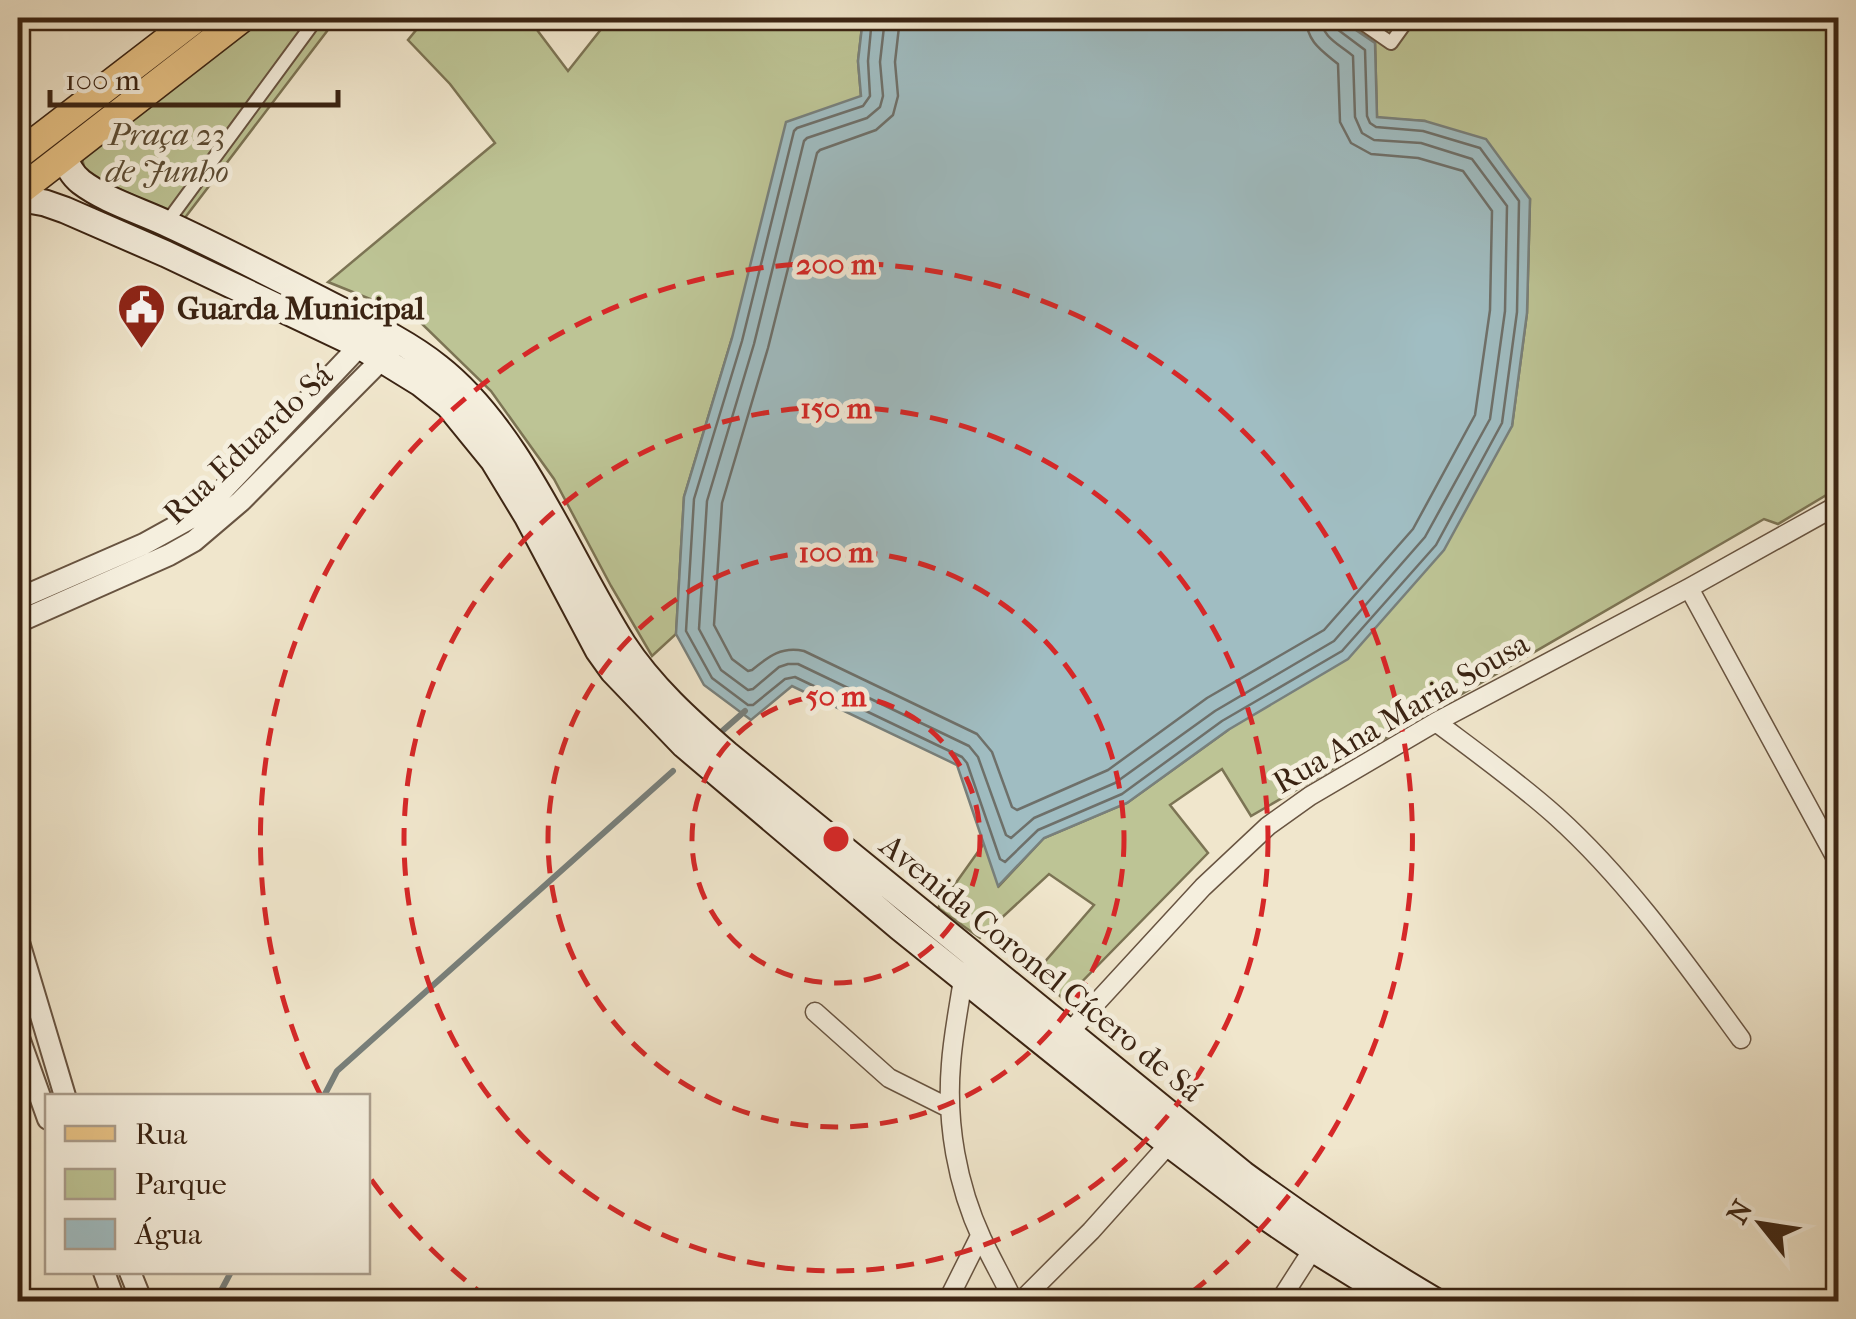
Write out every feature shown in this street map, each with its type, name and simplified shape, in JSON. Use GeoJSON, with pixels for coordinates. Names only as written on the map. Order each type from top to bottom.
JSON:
{"type":"FeatureCollection","features":[{"type":"Feature","properties":{"kind":"main road"},"geometry":{"type":"LineString","coordinates":[[18,155],[196,18]]}},
{"type":"Feature","properties":{"kind":"main road"},"geometry":{"type":"LineString","coordinates":[[18,195],[242,18]]}},
{"type":"Feature","properties":{"kind":"main road","name":"Avenida Coronel Cícero de Sá"},"geometry":{"type":"LineString","coordinates":[[64,157],[74,176],[94,190],[173,226],[379,344]]}},
{"type":"Feature","properties":{"kind":"main road","name":"Avenida Coronel Cícero de Sá"},"geometry":{"type":"LineString","coordinates":[[18,195],[117,232],[436,365],[465,390],[487,417],[535,489],[624,645],[646,676],[682,714],[968,967],[1061,1042],[1301,1217],[1438,1302]]}},
{"type":"Feature","properties":{"kind":"main road","name":"Avenida Coronel Cícero de Sá"},"geometry":{"type":"LineString","coordinates":[[1061,1042],[1169,1144],[1314,1249],[1400,1302]]}},
{"type":"Feature","properties":{"kind":"street"},"geometry":{"type":"LineString","coordinates":[[173,226],[173,214],[317,18]]}},
{"type":"Feature","properties":{"kind":"street"},"geometry":{"type":"LineString","coordinates":[[1354,18],[1391,43],[1409,18]]}},
{"type":"Feature","properties":{"kind":"street","name":"Rua Eduardo Sá"},"geometry":{"type":"LineString","coordinates":[[18,599],[144,544],[191,518],[379,344]]}},
{"type":"Feature","properties":{"kind":"street","name":"Rua Eduardo Sá"},"geometry":{"type":"LineString","coordinates":[[18,622],[194,541],[241,501],[379,344]]}},
{"type":"Feature","properties":{"kind":"street","name":"Rua Ana Maria Sousa"},"geometry":{"type":"LineString","coordinates":[[1061,1042],[1202,888],[1268,826],[1310,796],[1436,722],[1838,505]]}},
{"type":"Feature","properties":{"kind":"street"},"geometry":{"type":"LineString","coordinates":[[1689,588],[1838,862]]}},
{"type":"Feature","properties":{"kind":"street"},"geometry":{"type":"LineString","coordinates":[[1436,722],[1514,780],[1598,858],[1674,947],[1740,1039]]}},
{"type":"Feature","properties":{"kind":"street"},"geometry":{"type":"LineString","coordinates":[[18,939],[64,1094]]}},
{"type":"Feature","properties":{"kind":"street"},"geometry":{"type":"LineString","coordinates":[[968,967],[950,1063],[953,1144],[980,1236],[1017,1302],[1091,1230],[1169,1144]]}},
{"type":"Feature","properties":{"kind":"street"},"geometry":{"type":"LineString","coordinates":[[815,1012],[888,1078],[950,1108]]}},
{"type":"Feature","properties":{"kind":"street"},"geometry":{"type":"LineString","coordinates":[[18,1035],[45,1111]]}},
{"type":"Feature","properties":{"kind":"street"},"geometry":{"type":"LineString","coordinates":[[947,1302],[980,1236]]}},
{"type":"Feature","properties":{"kind":"street"},"geometry":{"type":"LineString","coordinates":[[1279,1302],[1314,1249]]}},
{"type":"Feature","properties":{"kind":"street"},"geometry":{"type":"LineString","coordinates":[[105,1274],[116,1302]]}},
{"type":"Feature","properties":{"kind":"street"},"geometry":{"type":"LineString","coordinates":[[131,1274],[142,1302]]}},
{"type":"Feature","properties":{"kind":"green space","name":"Praça 23 de Junho"},"geometry":{"type":"Polygon","coordinates":[[[255,18],[337,18],[184,219],[85,173],[81,152],[255,18]]]}},
{"type":"Feature","properties":{"kind":"green space"},"geometry":{"type":"Polygon","coordinates":[[[426,18],[528,18],[568,71],[610,18],[863,18],[858,61],[861,96],[732,338],[684,497],[676,634],[652,656],[554,479],[491,391],[415,317],[328,282],[495,143],[450,84],[408,40],[426,18]]]}},
{"type":"Feature","properties":{"kind":"green space"},"geometry":{"type":"Polygon","coordinates":[[[1338,18],[1838,18],[1838,488],[1778,524],[1764,519],[1251,816],[1222,769],[1170,805],[1208,853],[1064,1000],[1036,972],[1094,905],[1049,874],[980,938],[938,908],[985,842],[999,886],[1044,838],[1127,803],[1228,730],[1512,426],[1527,313],[1530,199],[1425,121],[1377,118],[1375,43],[1338,18]]]}},
{"type":"Feature","properties":{"kind":"water"},"geometry":{"type":"Polygon","coordinates":[[[863,18],[1338,18],[1375,43],[1377,117],[1425,121],[1486,139],[1530,199],[1527,313],[1512,426],[1444,550],[1348,659],[1228,730],[1127,803],[1044,838],[998,886],[957,765],[792,686],[751,720],[704,685],[676,634],[684,497],[732,338],[786,122],[861,96],[858,61],[863,18]]]}},
{"type":"Feature","properties":{"kind":"waterway"},"geometry":{"type":"LineString","coordinates":[[720,733],[745,711]]}},
{"type":"Feature","properties":{"kind":"waterway"},"geometry":{"type":"LineString","coordinates":[[325,1094],[337,1071],[673,771]]}},
{"type":"Feature","properties":{"kind":"waterway"},"geometry":{"type":"LineString","coordinates":[[215,1302],[230,1274]]}},
{"type":"Feature","properties":{"kind":"place","name":"Guarda Municipal"},"geometry":{"type":"Point","coordinates":[142,350]}}]}
